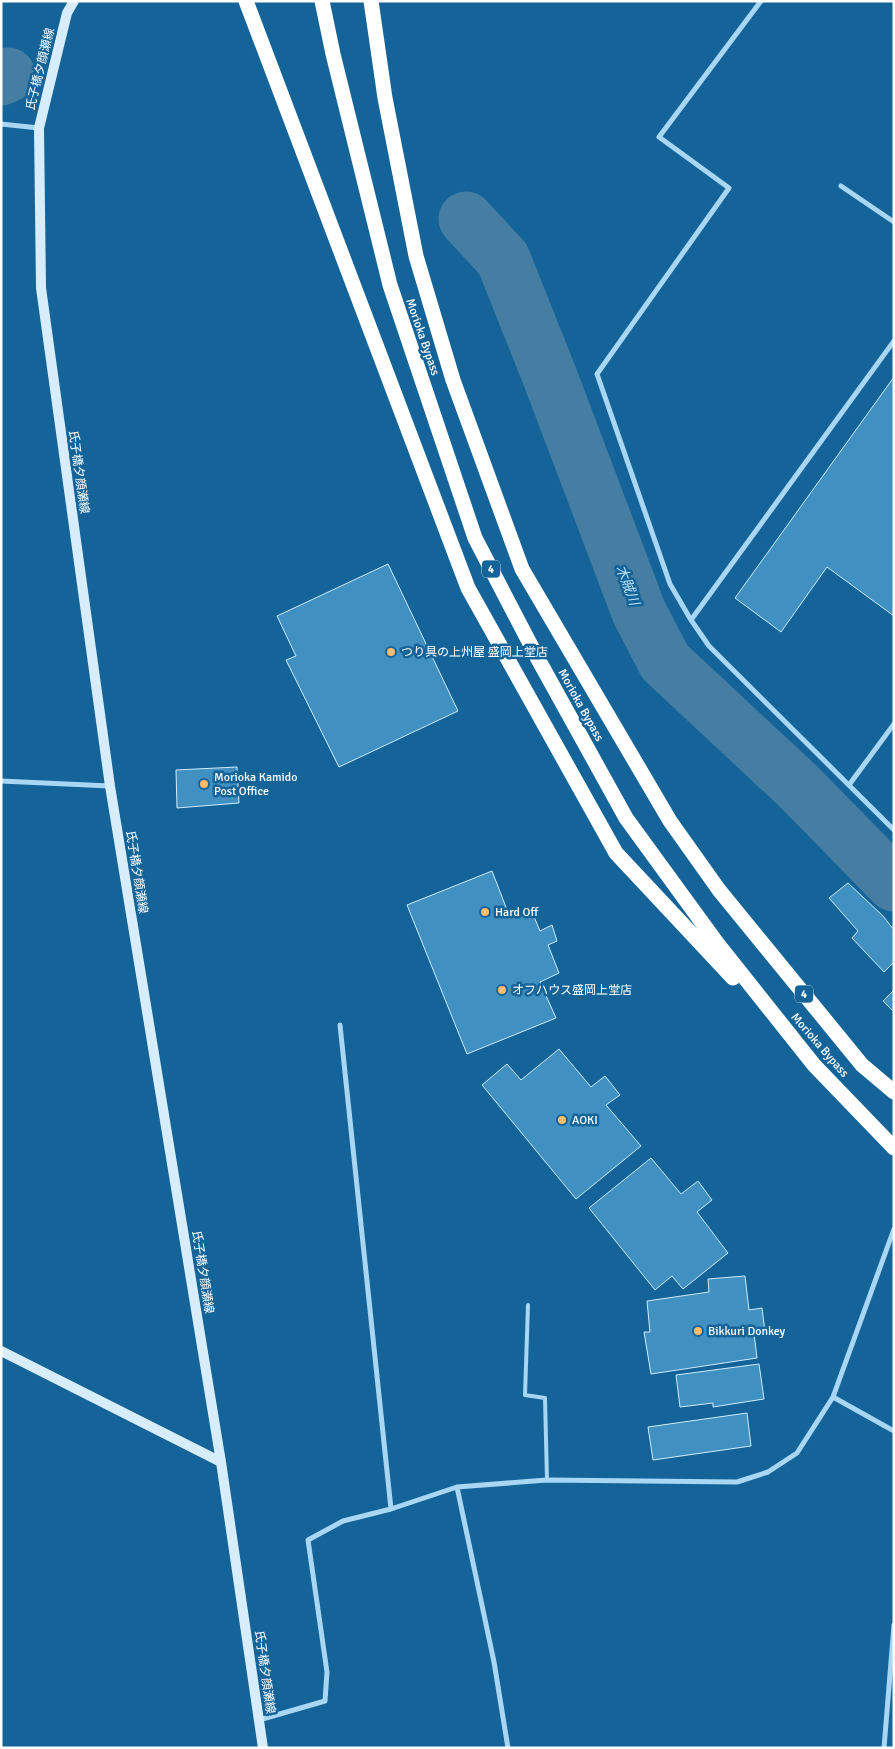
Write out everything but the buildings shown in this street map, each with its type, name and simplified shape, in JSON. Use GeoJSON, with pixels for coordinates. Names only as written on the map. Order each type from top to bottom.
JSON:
{"type":"FeatureCollection","features":[{"type":"Feature","properties":{"kind":"highway"},"geometry":{"type":"LineString","coordinates":[[236,1],[266,52]]}},
{"type":"Feature","properties":{"kind":"highway"},"geometry":{"type":"LineString","coordinates":[[246,1],[468,588],[616,853],[814,1065]]}},
{"type":"Feature","properties":{"kind":"highway","name":"Morioka Bypass"},"geometry":{"type":"LineString","coordinates":[[322,1],[332,54],[390,285],[475,538],[538,659],[626,818],[717,943],[814,1065],[894,1148]]}},
{"type":"Feature","properties":{"kind":"highway","name":"Morioka Bypass"},"geometry":{"type":"LineString","coordinates":[[370,1],[385,98],[416,256],[452,380],[522,569],[670,821],[720,890],[862,1065],[894,1092]]}},
{"type":"Feature","properties":{"kind":"main road","name":"氏子橋夕顔瀬線"},"geometry":{"type":"LineString","coordinates":[[74,1],[67,13],[39,128],[41,288],[110,786],[221,1462],[263,1748]]}},
{"type":"Feature","properties":{"kind":"main road"},"geometry":{"type":"LineString","coordinates":[[1,1351],[221,1462]]}},
{"type":"Feature","properties":{"kind":"street"},"geometry":{"type":"LineString","coordinates":[[760,1],[660,137],[729,188],[597,374],[670,584],[691,620],[709,646],[894,830]]}},
{"type":"Feature","properties":{"kind":"street"},"geometry":{"type":"LineString","coordinates":[[1,124],[39,128]]}},
{"type":"Feature","properties":{"kind":"street"},"geometry":{"type":"LineString","coordinates":[[842,186],[894,222]]}},
{"type":"Feature","properties":{"kind":"street"},"geometry":{"type":"LineString","coordinates":[[691,620],[894,341]]}},
{"type":"Feature","properties":{"kind":"street"},"geometry":{"type":"LineString","coordinates":[[849,785],[894,724]]}},
{"type":"Feature","properties":{"kind":"street"},"geometry":{"type":"LineString","coordinates":[[1,781],[110,786]]}},
{"type":"Feature","properties":{"kind":"street"},"geometry":{"type":"LineString","coordinates":[[340,1025],[391,1509]]}},
{"type":"Feature","properties":{"kind":"street"},"geometry":{"type":"LineString","coordinates":[[259,1720],[325,1701],[327,1672],[308,1540],[342,1521],[391,1509],[457,1486],[547,1480],[736,1482],[768,1472],[797,1452],[833,1397],[894,1229]]}},
{"type":"Feature","properties":{"kind":"street"},"geometry":{"type":"LineString","coordinates":[[833,1397],[894,1432]]}},
{"type":"Feature","properties":{"kind":"street"},"geometry":{"type":"LineString","coordinates":[[457,1486],[494,1662],[508,1748]]}},
{"type":"Feature","properties":{"kind":"street"},"geometry":{"type":"LineString","coordinates":[[884,1748],[894,1625]]}},
{"type":"Feature","properties":{"kind":"lane"},"geometry":{"type":"LineString","coordinates":[[528,1305],[524,1395],[545,1398],[547,1480]]}},
{"type":"Feature","properties":{"kind":"waterway","name":"木賊川"},"geometry":{"type":"LineString","coordinates":[[1,78],[8,75]]}},
{"type":"Feature","properties":{"kind":"waterway","name":"木賊川"},"geometry":{"type":"LineString","coordinates":[[466,219],[503,259],[639,612],[665,662],[799,787],[894,884]]}},
{"type":"Feature","properties":{"kind":"place","name":"つり具の上州屋 盛岡上堂店"},"geometry":{"type":"Point","coordinates":[391,652]}},
{"type":"Feature","properties":{"kind":"place","name":"Morioka Kamido Post Office"},"geometry":{"type":"Point","coordinates":[204,784]}},
{"type":"Feature","properties":{"kind":"place","name":"Hard Off"},"geometry":{"type":"Point","coordinates":[485,912]}},
{"type":"Feature","properties":{"kind":"place","name":"オフハウス盛岡上堂店"},"geometry":{"type":"Point","coordinates":[502,990]}},
{"type":"Feature","properties":{"kind":"place","name":"AOKI"},"geometry":{"type":"Point","coordinates":[562,1120]}},
{"type":"Feature","properties":{"kind":"place","name":"Bikkuri Donkey"},"geometry":{"type":"Point","coordinates":[698,1331]}}]}
